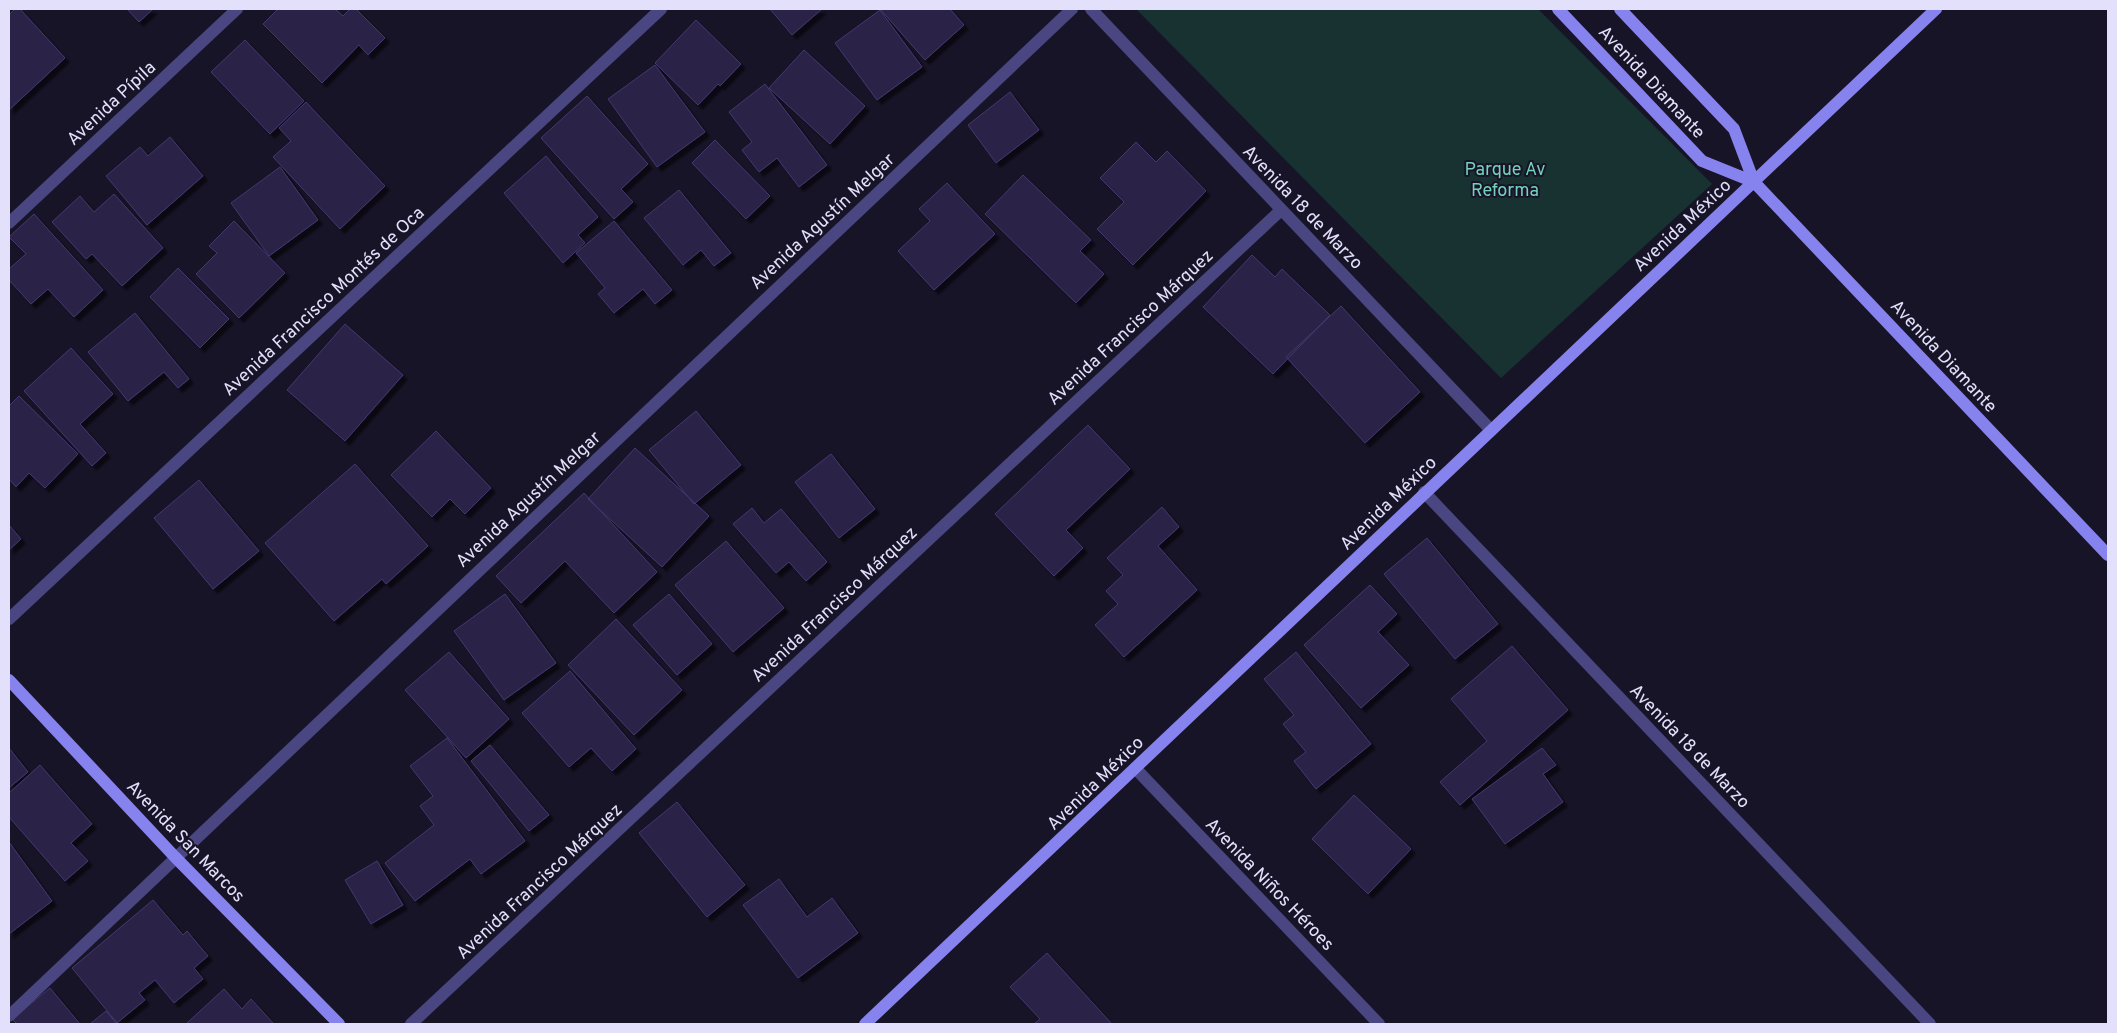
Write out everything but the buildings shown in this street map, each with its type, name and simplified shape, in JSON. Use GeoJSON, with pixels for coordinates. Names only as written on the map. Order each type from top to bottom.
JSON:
{"type":"FeatureCollection","features":[{"type":"Feature","properties":{"kind":"main road","name":"Avenida Diamante"},"geometry":{"type":"LineString","coordinates":[[1558,9],[1702,161],[1754,182]]}},
{"type":"Feature","properties":{"kind":"main road","name":"Avenida Diamante"},"geometry":{"type":"LineString","coordinates":[[1620,9],[1734,129],[1754,182],[2108,555]]}},
{"type":"Feature","properties":{"kind":"main road","name":"Avenida México"},"geometry":{"type":"LineString","coordinates":[[865,1024],[1490,429],[1936,9]]}},
{"type":"Feature","properties":{"kind":"main road","name":"Avenida San Marcos"},"geometry":{"type":"LineString","coordinates":[[9,680],[175,856],[340,1024]]}},
{"type":"Feature","properties":{"kind":"street","name":"Avenida Pípila"},"geometry":{"type":"LineString","coordinates":[[9,223],[237,9]]}},
{"type":"Feature","properties":{"kind":"street","name":"Avenida Francisco Montés de Oca"},"geometry":{"type":"LineString","coordinates":[[9,619],[660,9]]}},
{"type":"Feature","properties":{"kind":"street","name":"Avenida Agustín Melgar"},"geometry":{"type":"LineString","coordinates":[[9,1016],[175,856],[1072,9]]}},
{"type":"Feature","properties":{"kind":"street","name":"Avenida 18 de Marzo"},"geometry":{"type":"LineString","coordinates":[[1091,9],[1490,429]]}},
{"type":"Feature","properties":{"kind":"street","name":"Avenida Francisco Márquez"},"geometry":{"type":"LineString","coordinates":[[411,1024],[1281,210]]}},
{"type":"Feature","properties":{"kind":"street","name":"Avenida 18 de Marzo"},"geometry":{"type":"LineString","coordinates":[[1424,492],[1930,1024]]}},
{"type":"Feature","properties":{"kind":"street","name":"Avenida Niños Héroes"},"geometry":{"type":"LineString","coordinates":[[1135,768],[1379,1024]]}},
{"type":"Feature","properties":{"kind":"green space","name":"Parque Av Reforma"},"geometry":{"type":"Polygon","coordinates":[[[1136,9],[1538,9],[1712,184],[1501,378],[1136,9]]]}}]}
